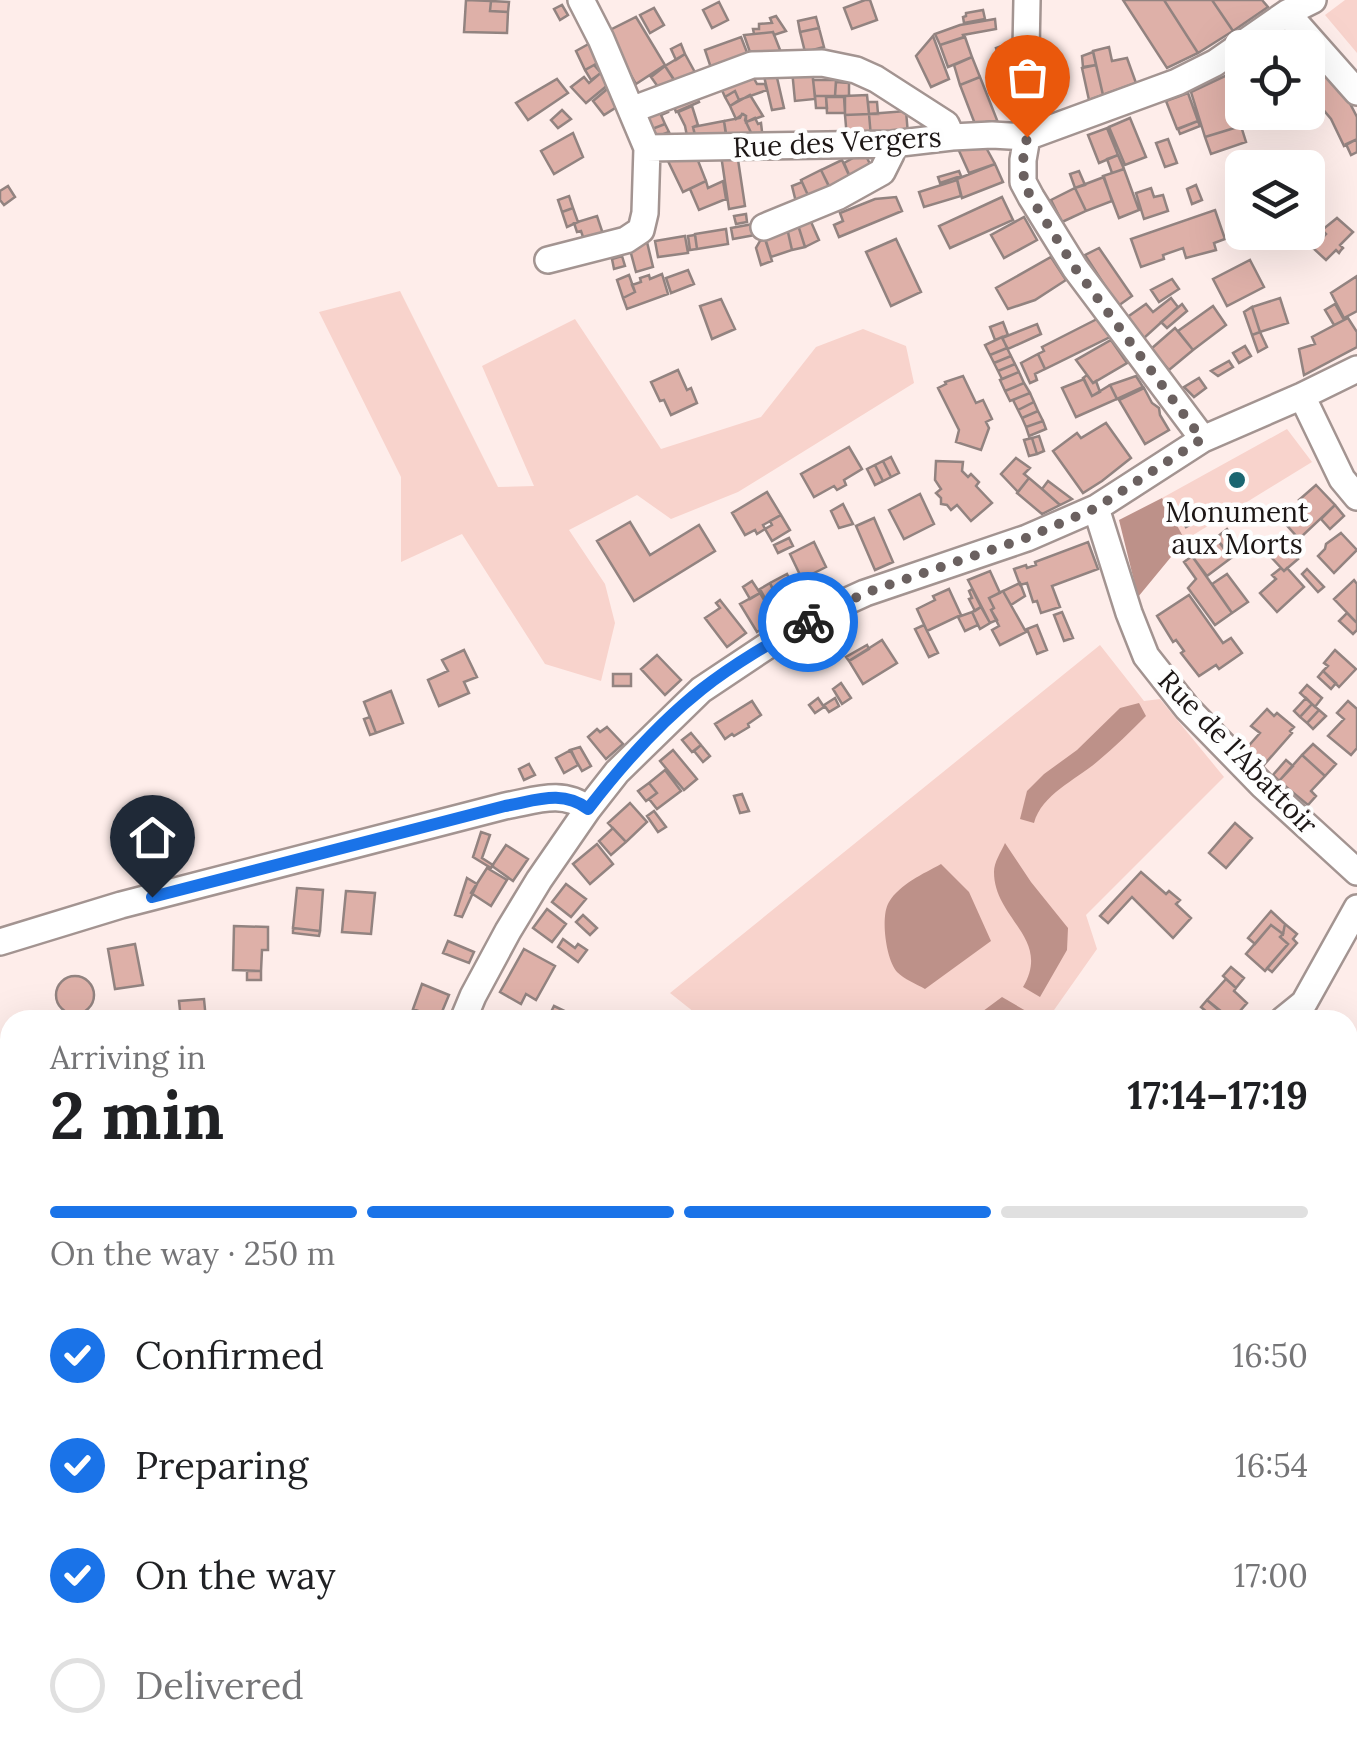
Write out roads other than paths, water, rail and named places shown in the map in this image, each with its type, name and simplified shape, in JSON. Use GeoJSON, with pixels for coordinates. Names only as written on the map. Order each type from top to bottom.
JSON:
{"type":"FeatureCollection","features":[{"type":"Feature","properties":{"kind":"street"},"geometry":{"type":"LineString","coordinates":[[548,260],[626,240],[641,230],[645,213],[647,148],[581,0]]}},
{"type":"Feature","properties":{"kind":"street"},"geometry":{"type":"LineString","coordinates":[[1026,0],[1024,182],[1075,268],[1202,439]]}},
{"type":"Feature","properties":{"kind":"street"},"geometry":{"type":"LineString","coordinates":[[1027,137],[1177,82],[1215,63],[1287,13],[1313,0]]}},
{"type":"Feature","properties":{"kind":"street"},"geometry":{"type":"LineString","coordinates":[[1287,13],[1357,92]]}},
{"type":"Feature","properties":{"kind":"street"},"geometry":{"type":"LineString","coordinates":[[632,110],[752,64],[822,62],[876,79],[946,124],[952,136]]}},
{"type":"Feature","properties":{"kind":"street","name":"Rue des Vergers"},"geometry":{"type":"LineString","coordinates":[[647,148],[892,144],[952,136],[1027,137]]}},
{"type":"Feature","properties":{"kind":"street"},"geometry":{"type":"LineString","coordinates":[[764,227],[837,197],[882,172],[892,154],[892,144]]}},
{"type":"Feature","properties":{"kind":"street"},"geometry":{"type":"LineString","coordinates":[[467,1010],[518,914],[588,809],[617,772],[700,690],[832,608],[1026,538],[1096,508],[1202,439],[1357,369]]}},
{"type":"Feature","properties":{"kind":"street"},"geometry":{"type":"LineString","coordinates":[[1302,396],[1342,479],[1357,496]]}},
{"type":"Feature","properties":{"kind":"street","name":"Rue de l'Abattoir"},"geometry":{"type":"LineString","coordinates":[[1096,508],[1146,656],[1187,708],[1263,786],[1357,872]]}},
{"type":"Feature","properties":{"kind":"street"},"geometry":{"type":"LineString","coordinates":[[0,942],[121,905],[505,806],[560,796],[576,800],[588,809]]}},
{"type":"Feature","properties":{"kind":"street"},"geometry":{"type":"LineString","coordinates":[[1313,1010],[1357,908]]}},
{"type":"Feature","properties":{"kind":"place","name":"Monument aux Morts"},"geometry":{"type":"Point","coordinates":[1237,480]}}]}
